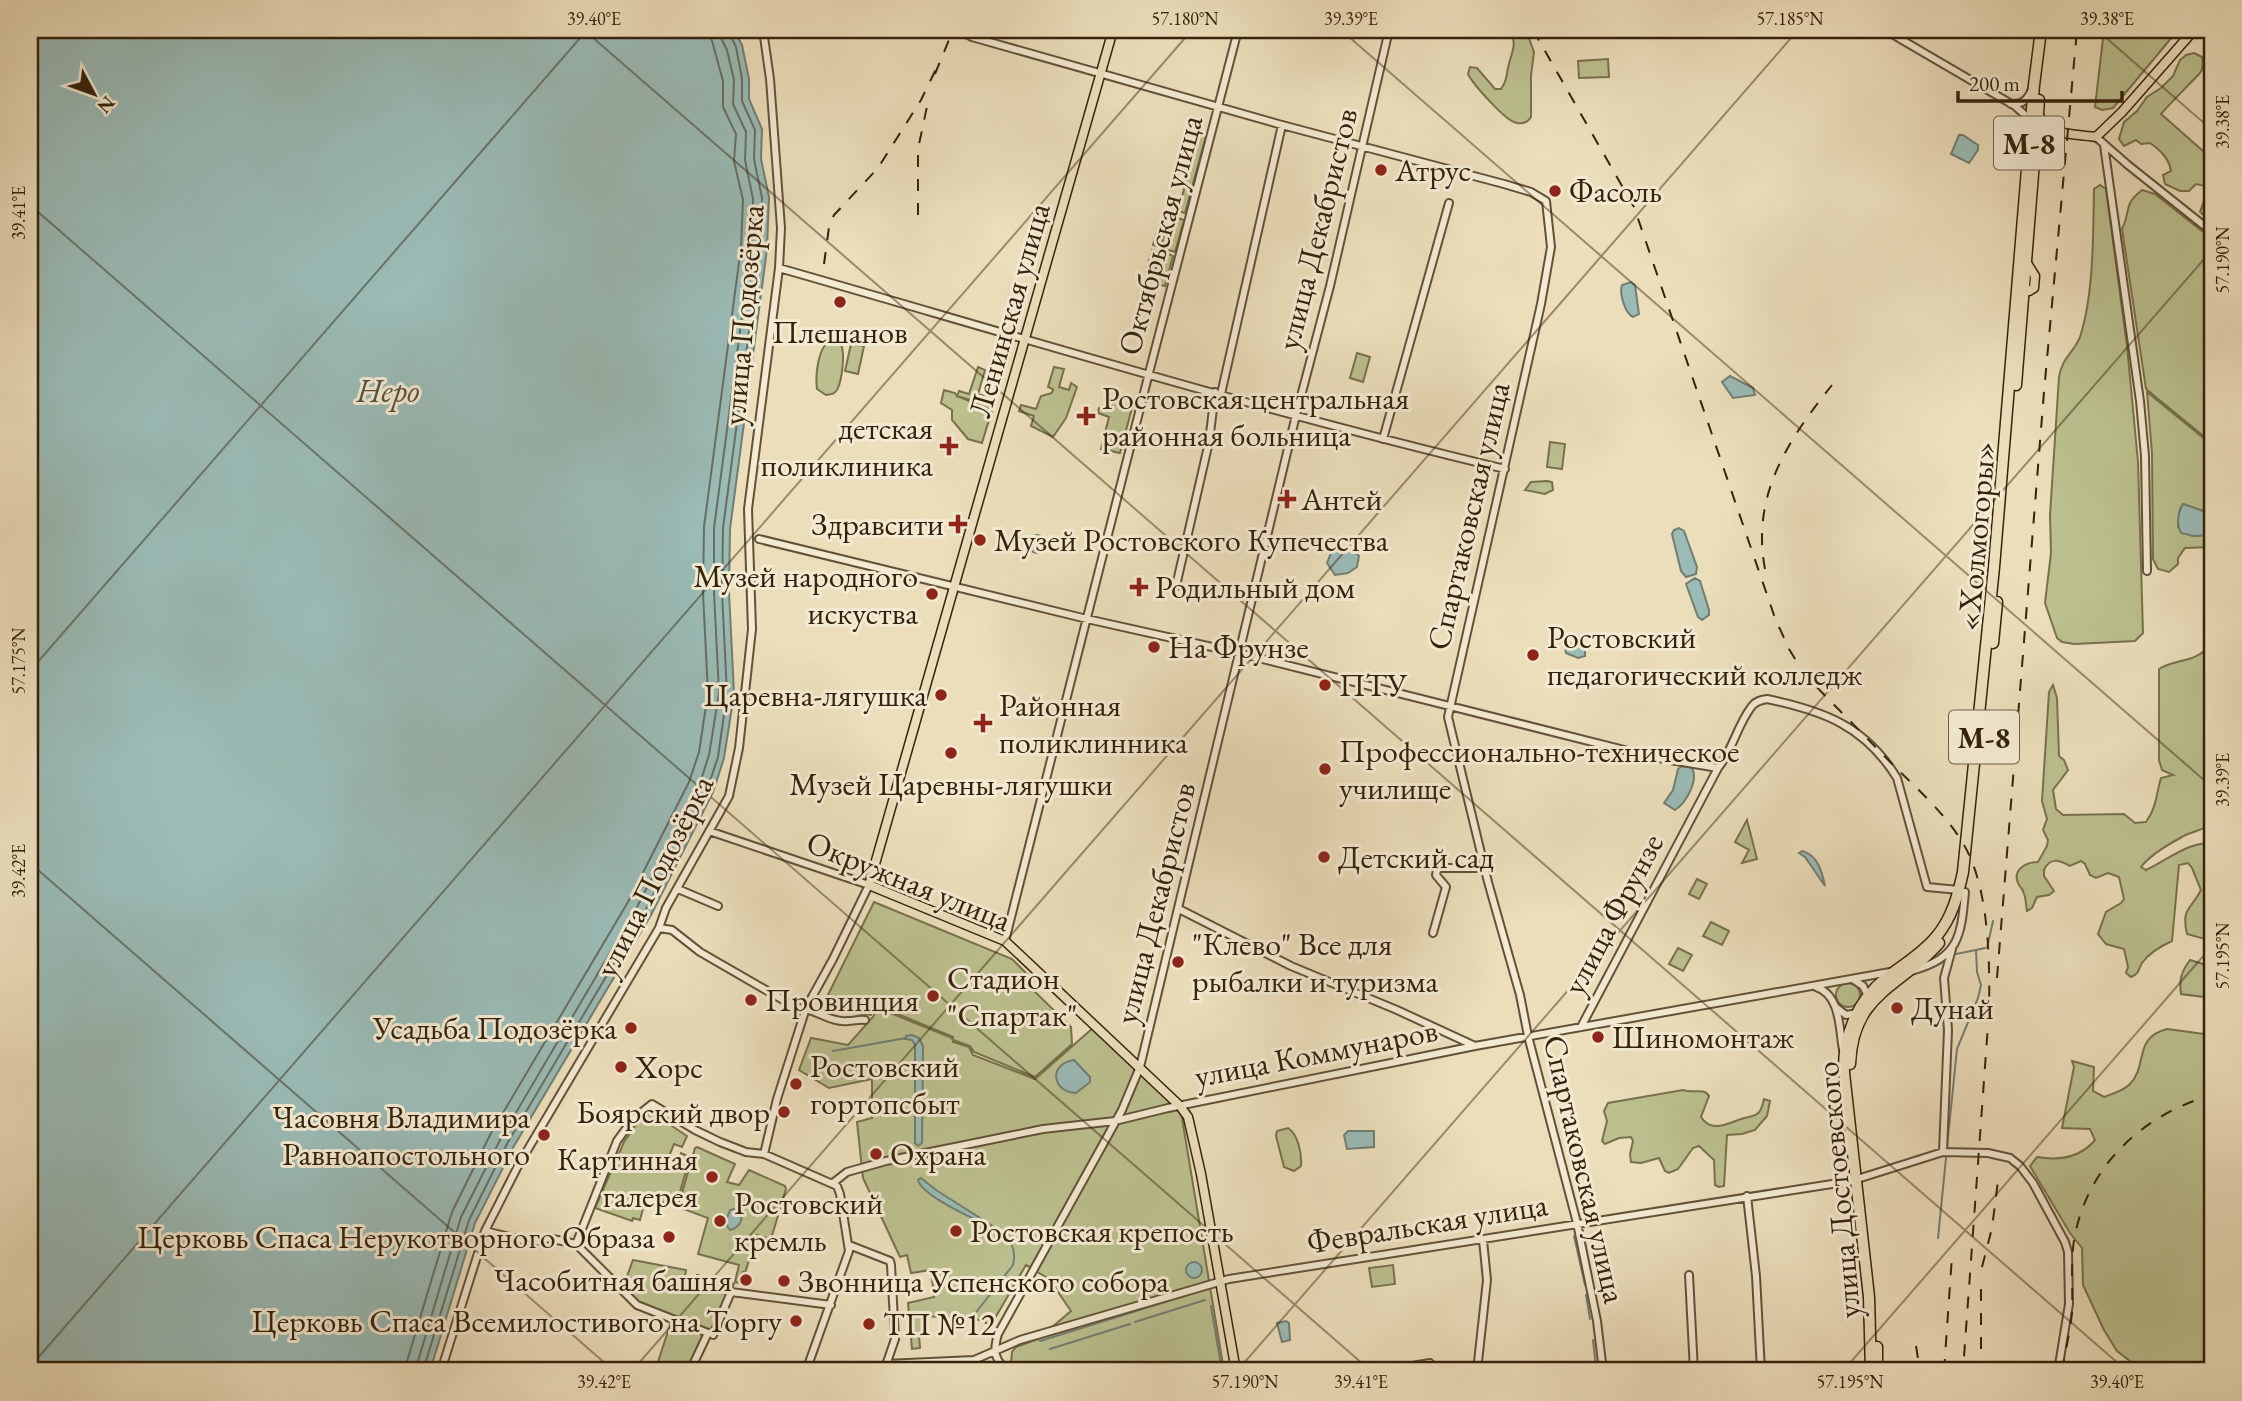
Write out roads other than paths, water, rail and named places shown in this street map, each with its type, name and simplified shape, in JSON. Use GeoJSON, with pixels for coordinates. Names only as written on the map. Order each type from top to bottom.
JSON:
{"type":"FeatureCollection","features":[{"type":"Feature","properties":{"kind":"highway","name":"«Холмогоры»"},"geometry":{"type":"LineString","coordinates":[[1869,996],[1885,978],[1923,960],[1939,943],[1957,914],[1975,823],[1995,625],[2030,131],[2041,30]]}},
{"type":"Feature","properties":{"kind":"highway","name":"«Холмогоры»"},"geometry":{"type":"LineString","coordinates":[[2020,289],[2027,263],[2041,30]]}},
{"type":"Feature","properties":{"kind":"highway","name":"«Холмогоры»"},"geometry":{"type":"LineString","coordinates":[[1868,1007],[1901,972]]}},
{"type":"Feature","properties":{"kind":"highway","name":"М-8"},"geometry":{"type":"LineString","coordinates":[[1857,1013],[1869,996]]}},
{"type":"Feature","properties":{"kind":"highway","name":"улица Достоевского"},"geometry":{"type":"LineString","coordinates":[[1868,1007],[1856,1032],[1850,1062],[1869,1297],[1871,1371]]}},
{"type":"Feature","properties":{"kind":"highway","name":"улица Достоевского"},"geometry":{"type":"LineString","coordinates":[[1857,1013],[1848,1032],[1844,1056],[1876,1296],[1877,1371]]}},
{"type":"Feature","properties":{"kind":"main road","name":"Ленинская улица"},"geometry":{"type":"LineString","coordinates":[[869,885],[1112,30]]}},
{"type":"Feature","properties":{"kind":"main road"},"geometry":{"type":"LineString","coordinates":[[2038,112],[2042,122],[2054,130],[2096,136],[2122,113],[2194,30]]}},
{"type":"Feature","properties":{"kind":"main road"},"geometry":{"type":"LineString","coordinates":[[2035,151],[2043,134],[2054,130]]}},
{"type":"Feature","properties":{"kind":"main road","name":"Окружная улица"},"geometry":{"type":"LineString","coordinates":[[869,885],[1005,941],[1180,1105],[1188,1117],[1222,1281],[1236,1371]]}},
{"type":"Feature","properties":{"kind":"street","name":"улица Подозёрка"},"geometry":{"type":"LineString","coordinates":[[441,1371],[485,1231],[528,1148],[659,928],[666,908],[729,796],[739,748],[752,629],[748,509],[779,268],[781,228],[770,79],[763,30]]}},
{"type":"Feature","properties":{"kind":"street"},"geometry":{"type":"LineString","coordinates":[[961,30],[972,37],[1362,146]]}},
{"type":"Feature","properties":{"kind":"street","name":"Октябрьская улица"},"geometry":{"type":"LineString","coordinates":[[1005,941],[1238,30]]}},
{"type":"Feature","properties":{"kind":"street","name":"улица Декабристов"},"geometry":{"type":"LineString","coordinates":[[995,1351],[998,1334],[1006,1318],[1115,1121],[1140,1067],[1296,415],[1330,286],[1389,30]]}},
{"type":"Feature","properties":{"kind":"street"},"geometry":{"type":"LineString","coordinates":[[1885,30],[2010,104],[2024,114],[2030,131]]}},
{"type":"Feature","properties":{"kind":"street"},"geometry":{"type":"LineString","coordinates":[[2010,104],[2026,100],[2034,85]]}},
{"type":"Feature","properties":{"kind":"street"},"geometry":{"type":"LineString","coordinates":[[1176,586],[1218,393],[1282,125]]}},
{"type":"Feature","properties":{"kind":"street"},"geometry":{"type":"LineString","coordinates":[[2096,136],[2212,232]]}},
{"type":"Feature","properties":{"kind":"street"},"geometry":{"type":"LineString","coordinates":[[2104,145],[2140,401],[2145,456],[2147,571]]}},
{"type":"Feature","properties":{"kind":"street","name":"Спартаковская улица"},"geometry":{"type":"LineString","coordinates":[[1362,146],[1531,192],[1546,201],[1551,247],[1541,304],[1448,717],[1577,1223],[1597,1321],[1603,1371]]}},
{"type":"Feature","properties":{"kind":"street"},"geometry":{"type":"LineString","coordinates":[[1383,439],[1449,203]]}},
{"type":"Feature","properties":{"kind":"street"},"geometry":{"type":"LineString","coordinates":[[779,268],[1148,375],[1505,469]]}},
{"type":"Feature","properties":{"kind":"street"},"geometry":{"type":"LineString","coordinates":[[759,539],[1087,620],[1239,653],[1652,757],[1718,768]]}},
{"type":"Feature","properties":{"kind":"street","name":"улица Фрунзе"},"geometry":{"type":"LineString","coordinates":[[1581,1027],[1751,707],[1759,701],[1767,699],[1806,707],[1847,726],[1898,778],[1927,887],[1962,891]]}},
{"type":"Feature","properties":{"kind":"street","name":"Окружная улица"},"geometry":{"type":"LineString","coordinates":[[709,831],[869,885]]}},
{"type":"Feature","properties":{"kind":"street"},"geometry":{"type":"LineString","coordinates":[[1433,933],[1446,887],[1436,875],[1437,870],[1485,868]]}},
{"type":"Feature","properties":{"kind":"street"},"geometry":{"type":"LineString","coordinates":[[764,1154],[777,1099],[806,1008],[869,885]]}},
{"type":"Feature","properties":{"kind":"street"},"geometry":{"type":"LineString","coordinates":[[678,889],[718,906]]}},
{"type":"Feature","properties":{"kind":"street"},"geometry":{"type":"LineString","coordinates":[[1943,1152],[1948,1030],[1944,978],[1962,921],[1962,891]]}},
{"type":"Feature","properties":{"kind":"street"},"geometry":{"type":"LineString","coordinates":[[1179,908],[1291,966],[1475,1046]]}},
{"type":"Feature","properties":{"kind":"street"},"geometry":{"type":"LineString","coordinates":[[659,928],[671,930],[700,953],[797,1008],[806,1008],[823,1016],[849,1021],[866,1020]]}},
{"type":"Feature","properties":{"kind":"street"},"geometry":{"type":"LineString","coordinates":[[1944,978],[1931,966],[1952,949]]}},
{"type":"Feature","properties":{"kind":"street","name":"улица Коммунаров"},"geometry":{"type":"LineString","coordinates":[[833,1183],[847,1172],[1043,1129],[1115,1121],[1180,1105],[1475,1046],[1931,966]]}},
{"type":"Feature","properties":{"kind":"street"},"geometry":{"type":"LineString","coordinates":[[1814,987],[1824,990],[1846,1015],[1857,1013],[1868,1007],[1869,996],[1861,984],[1851,980]]}},
{"type":"Feature","properties":{"kind":"street"},"geometry":{"type":"LineString","coordinates":[[1841,981],[1833,987],[1844,1056]]}},
{"type":"Feature","properties":{"kind":"street"},"geometry":{"type":"LineString","coordinates":[[576,1244],[617,1141],[633,1119],[653,1104],[720,1142],[746,1152],[764,1154],[833,1183],[839,1190],[849,1245],[831,1305],[806,1371]]}},
{"type":"Feature","properties":{"kind":"street","name":"Февральская улица"},"geometry":{"type":"LineString","coordinates":[[885,1368],[966,1362],[1020,1340],[1222,1281],[1859,1177],[1943,1152],[2010,1158],[2033,1183],[2065,1242],[2069,1260],[2069,1304],[2058,1371]]}},
{"type":"Feature","properties":{"kind":"street"},"geometry":{"type":"LineString","coordinates":[[1747,1196],[1756,1276],[1761,1371]]}},
{"type":"Feature","properties":{"kind":"street"},"geometry":{"type":"LineString","coordinates":[[485,1231],[526,1241],[548,1238],[576,1244],[637,1305],[708,1333],[690,1371]]}},
{"type":"Feature","properties":{"kind":"street"},"geometry":{"type":"LineString","coordinates":[[1478,1371],[1487,1280],[1483,1240]]}},
{"type":"Feature","properties":{"kind":"street"},"geometry":{"type":"LineString","coordinates":[[849,1245],[890,1261],[895,1339],[885,1368]]}},
{"type":"Feature","properties":{"kind":"street"},"geometry":{"type":"LineString","coordinates":[[1689,1275],[1693,1371]]}},
{"type":"Feature","properties":{"kind":"street"},"geometry":{"type":"LineString","coordinates":[[713,1335],[731,1292],[831,1305]]}},
{"type":"Feature","properties":{"kind":"street"},"geometry":{"type":"LineString","coordinates":[[995,1351],[1000,1364],[1010,1371]]}},
{"type":"Feature","properties":{"kind":"street"},"geometry":{"type":"LineString","coordinates":[[1382,1371],[1430,1363]]}},
{"type":"Feature","properties":{"kind":"water","name":"Неро"},"geometry":{"type":"Polygon","coordinates":[[[30,30],[734,30],[742,45],[749,79],[749,99],[762,129],[761,159],[769,197],[767,249],[730,529],[729,592],[734,694],[724,758],[713,792],[651,915],[514,1146],[475,1223],[430,1371],[30,1371],[30,30]]]}},
{"type":"Feature","properties":{"kind":"water"},"geometry":{"type":"Polygon","coordinates":[[[1959,135],[1978,145],[1978,150],[1969,163],[1951,154],[1959,135]]]}},
{"type":"Feature","properties":{"kind":"water"},"geometry":{"type":"Polygon","coordinates":[[[1631,282],[1635,285],[1639,314],[1633,317],[1625,307],[1621,293],[1622,285],[1631,282]]]}},
{"type":"Feature","properties":{"kind":"water"},"geometry":{"type":"Polygon","coordinates":[[[1730,376],[1753,388],[1755,395],[1733,398],[1722,382],[1730,376]]]}},
{"type":"Feature","properties":{"kind":"water"},"geometry":{"type":"Polygon","coordinates":[[[2183,504],[2212,514],[2212,535],[2193,536],[2181,533],[2178,518],[2183,504]]]}},
{"type":"Feature","properties":{"kind":"water"},"geometry":{"type":"Polygon","coordinates":[[[1679,528],[1684,531],[1697,567],[1696,574],[1686,577],[1681,571],[1672,534],[1679,528]]]}},
{"type":"Feature","properties":{"kind":"water"},"geometry":{"type":"Polygon","coordinates":[[[1037,535],[1043,538],[1046,544],[1043,550],[1037,553],[1031,550],[1028,544],[1031,538],[1037,535]]]}},
{"type":"Feature","properties":{"kind":"water"},"geometry":{"type":"Polygon","coordinates":[[[1339,548],[1352,549],[1359,556],[1357,567],[1348,573],[1335,575],[1327,563],[1331,553],[1339,548]]]}},
{"type":"Feature","properties":{"kind":"water"},"geometry":{"type":"Polygon","coordinates":[[[1695,578],[1700,581],[1709,610],[1709,615],[1702,620],[1698,617],[1686,584],[1695,578]]]}},
{"type":"Feature","properties":{"kind":"water"},"geometry":{"type":"Polygon","coordinates":[[[1565,645],[1585,647],[1585,656],[1578,658],[1566,653],[1565,645]]]}},
{"type":"Feature","properties":{"kind":"water"},"geometry":{"type":"Polygon","coordinates":[[[1682,766],[1691,767],[1694,778],[1687,796],[1675,810],[1664,803],[1673,790],[1678,769],[1682,766]]]}},
{"type":"Feature","properties":{"kind":"water"},"geometry":{"type":"Polygon","coordinates":[[[1802,851],[1816,860],[1825,886],[1805,857],[1799,853],[1802,851]]]}},
{"type":"Feature","properties":{"kind":"water"},"geometry":{"type":"Polygon","coordinates":[[[906,1036],[919,1038],[923,1046],[922,1143],[918,1146],[915,1143],[915,1045],[912,1040],[905,1039],[906,1036]]]}},
{"type":"Feature","properties":{"kind":"water"},"geometry":{"type":"Polygon","coordinates":[[[1074,1060],[1090,1077],[1090,1082],[1076,1093],[1062,1088],[1056,1078],[1060,1067],[1074,1060]]]}},
{"type":"Feature","properties":{"kind":"water"},"geometry":{"type":"Polygon","coordinates":[[[1348,1131],[1374,1131],[1374,1147],[1347,1149],[1344,1135],[1348,1131]]]}},
{"type":"Feature","properties":{"kind":"water"},"geometry":{"type":"Polygon","coordinates":[[[921,1178],[991,1225],[989,1227],[938,1200],[922,1186],[918,1180],[921,1178]]]}},
{"type":"Feature","properties":{"kind":"water"},"geometry":{"type":"Polygon","coordinates":[[[730,1210],[740,1212],[741,1221],[730,1230],[725,1223],[730,1210]]]}},
{"type":"Feature","properties":{"kind":"water"},"geometry":{"type":"Polygon","coordinates":[[[1194,1262],[1202,1270],[1194,1278],[1186,1270],[1194,1262]]]}},
{"type":"Feature","properties":{"kind":"water"},"geometry":{"type":"Polygon","coordinates":[[[1277,1323],[1289,1323],[1290,1340],[1282,1342],[1277,1323]]]}},
{"type":"Feature","properties":{"kind":"waterway"},"geometry":{"type":"LineString","coordinates":[[1987,948],[1993,921]]}},
{"type":"Feature","properties":{"kind":"waterway"},"geometry":{"type":"LineString","coordinates":[[1947,1147],[1957,1049],[1981,985],[1977,972],[1976,950],[1985,948]]}},
{"type":"Feature","properties":{"kind":"waterway"},"geometry":{"type":"LineString","coordinates":[[1956,954],[1976,950]]}},
{"type":"Feature","properties":{"kind":"waterway"},"geometry":{"type":"LineString","coordinates":[[833,1051],[906,1038]]}},
{"type":"Feature","properties":{"kind":"waterway"},"geometry":{"type":"LineString","coordinates":[[1938,1238],[1946,1158]]}},
{"type":"Feature","properties":{"kind":"waterway"},"geometry":{"type":"LineString","coordinates":[[974,1315],[1013,1265],[1012,1246],[990,1225]]}},
{"type":"Feature","properties":{"kind":"waterway"},"geometry":{"type":"LineString","coordinates":[[1574,1236],[1585,1285]]}},
{"type":"Feature","properties":{"kind":"waterway"},"geometry":{"type":"LineString","coordinates":[[1040,1341],[1207,1289]]}},
{"type":"Feature","properties":{"kind":"waterway"},"geometry":{"type":"LineString","coordinates":[[1586,1295],[1590,1319]]}},
{"type":"Feature","properties":{"kind":"waterway"},"geometry":{"type":"LineString","coordinates":[[1135,1322],[1205,1300]]}},
{"type":"Feature","properties":{"kind":"waterway"},"geometry":{"type":"LineString","coordinates":[[1211,1306],[1222,1371]]}},
{"type":"Feature","properties":{"kind":"waterway"},"geometry":{"type":"LineString","coordinates":[[1050,1349],[1130,1324]]}},
{"type":"Feature","properties":{"kind":"waterway"},"geometry":{"type":"LineString","coordinates":[[1593,1340],[1596,1368]]}},
{"type":"Feature","properties":{"kind":"railway"},"geometry":{"type":"LineString","coordinates":[[935,74],[953,30]]}},
{"type":"Feature","properties":{"kind":"railway"},"geometry":{"type":"LineString","coordinates":[[1533,30],[1634,207],[1775,618],[1789,649],[1805,675],[1947,821],[1964,845],[1976,874],[1987,932],[1989,1011],[1963,1371]]}},
{"type":"Feature","properties":{"kind":"railway"},"geometry":{"type":"LineString","coordinates":[[1997,978],[2044,392],[2077,30]]}},
{"type":"Feature","properties":{"kind":"railway"},"geometry":{"type":"LineString","coordinates":[[824,264],[829,227],[834,215],[878,168],[921,100],[938,65]]}},
{"type":"Feature","properties":{"kind":"railway"},"geometry":{"type":"LineString","coordinates":[[918,215],[918,149],[929,97]]}},
{"type":"Feature","properties":{"kind":"railway"},"geometry":{"type":"LineString","coordinates":[[1765,569],[1762,542],[1768,493],[1788,448],[1832,385]]}},
{"type":"Feature","properties":{"kind":"railway"},"geometry":{"type":"LineString","coordinates":[[2062,1371],[2072,1313],[2073,1248],[2088,1194],[2119,1150],[2139,1132],[2186,1104],[2212,1095]]}},
{"type":"Feature","properties":{"kind":"railway"},"geometry":{"type":"LineString","coordinates":[[1982,1267],[1992,1228],[1999,1173]]}},
{"type":"Feature","properties":{"kind":"railway"},"geometry":{"type":"LineString","coordinates":[[1944,1371],[1952,1256]]}},
{"type":"Feature","properties":{"kind":"railway"},"geometry":{"type":"LineString","coordinates":[[1981,1289],[1981,1371]]}},
{"type":"Feature","properties":{"kind":"railway"},"geometry":{"type":"LineString","coordinates":[[1916,1346],[1920,1371]]}},
{"type":"Feature","properties":{"kind":"place","name":"Атрус"},"geometry":{"type":"Point","coordinates":[1381,170]}},
{"type":"Feature","properties":{"kind":"place","name":"Фасоль"},"geometry":{"type":"Point","coordinates":[1555,191]}},
{"type":"Feature","properties":{"kind":"place","name":"Плешанов"},"geometry":{"type":"Point","coordinates":[840,302]}},
{"type":"Feature","properties":{"kind":"place","name":"Ростовская центральная районная больница"},"geometry":{"type":"Point","coordinates":[1086,416]}},
{"type":"Feature","properties":{"kind":"place","name":"детская поликлиника"},"geometry":{"type":"Point","coordinates":[949,446]}},
{"type":"Feature","properties":{"kind":"place","name":"Антей"},"geometry":{"type":"Point","coordinates":[1287,499]}},
{"type":"Feature","properties":{"kind":"place","name":"Здравсити"},"geometry":{"type":"Point","coordinates":[958,524]}},
{"type":"Feature","properties":{"kind":"place","name":"Музей Ростовского Купечества"},"geometry":{"type":"Point","coordinates":[980,540]}},
{"type":"Feature","properties":{"kind":"place","name":"Родильный дом"},"geometry":{"type":"Point","coordinates":[1139,587]}},
{"type":"Feature","properties":{"kind":"place","name":"Музей народного искуства"},"geometry":{"type":"Point","coordinates":[932,594]}},
{"type":"Feature","properties":{"kind":"place","name":"На Фрунзе"},"geometry":{"type":"Point","coordinates":[1154,647]}},
{"type":"Feature","properties":{"kind":"place","name":"Ростовский педагогический колледж"},"geometry":{"type":"Point","coordinates":[1533,655]}},
{"type":"Feature","properties":{"kind":"place","name":"ПТУ"},"geometry":{"type":"Point","coordinates":[1325,685]}},
{"type":"Feature","properties":{"kind":"place","name":"Царевна-лягушка"},"geometry":{"type":"Point","coordinates":[941,695]}},
{"type":"Feature","properties":{"kind":"place","name":"Районная поликлинника"},"geometry":{"type":"Point","coordinates":[983,723]}},
{"type":"Feature","properties":{"kind":"place","name":"Музей Царевны-лягушки"},"geometry":{"type":"Point","coordinates":[951,753]}},
{"type":"Feature","properties":{"kind":"place","name":"Профессионально-техническое училище"},"geometry":{"type":"Point","coordinates":[1325,769]}},
{"type":"Feature","properties":{"kind":"place","name":"Детский сад"},"geometry":{"type":"Point","coordinates":[1324,857]}},
{"type":"Feature","properties":{"kind":"place","name":"\"Клево\" Все для рыбалки и туризма"},"geometry":{"type":"Point","coordinates":[1178,962]}},
{"type":"Feature","properties":{"kind":"place","name":"Стадион \"Спартак\""},"geometry":{"type":"Point","coordinates":[933,996]}},
{"type":"Feature","properties":{"kind":"place","name":"Провинция"},"geometry":{"type":"Point","coordinates":[751,1000]}},
{"type":"Feature","properties":{"kind":"place","name":"Дунай"},"geometry":{"type":"Point","coordinates":[1897,1008]}},
{"type":"Feature","properties":{"kind":"place","name":"Усадьба Подозёрка"},"geometry":{"type":"Point","coordinates":[631,1028]}},
{"type":"Feature","properties":{"kind":"place","name":"Шиномонтаж"},"geometry":{"type":"Point","coordinates":[1598,1037]}},
{"type":"Feature","properties":{"kind":"place","name":"Хорс"},"geometry":{"type":"Point","coordinates":[621,1067]}},
{"type":"Feature","properties":{"kind":"place","name":"Ростовский гортопсбыт"},"geometry":{"type":"Point","coordinates":[796,1084]}},
{"type":"Feature","properties":{"kind":"place","name":"Боярский двор"},"geometry":{"type":"Point","coordinates":[784,1112]}},
{"type":"Feature","properties":{"kind":"place","name":"Часовня Владимира Равноапостольного"},"geometry":{"type":"Point","coordinates":[544,1135]}},
{"type":"Feature","properties":{"kind":"place","name":"Охрана"},"geometry":{"type":"Point","coordinates":[876,1154]}},
{"type":"Feature","properties":{"kind":"place","name":"Картинная галерея"},"geometry":{"type":"Point","coordinates":[712,1177]}},
{"type":"Feature","properties":{"kind":"place","name":"Ростовский кремль"},"geometry":{"type":"Point","coordinates":[720,1221]}},
{"type":"Feature","properties":{"kind":"place","name":"Ростовская крепость"},"geometry":{"type":"Point","coordinates":[956,1231]}},
{"type":"Feature","properties":{"kind":"place","name":"Церковь Спаса Нерукотворного Образа"},"geometry":{"type":"Point","coordinates":[669,1237]}},
{"type":"Feature","properties":{"kind":"place","name":"Часобитная башня"},"geometry":{"type":"Point","coordinates":[746,1280]}},
{"type":"Feature","properties":{"kind":"place","name":"Звонница Успенского собора"},"geometry":{"type":"Point","coordinates":[784,1281]}},
{"type":"Feature","properties":{"kind":"place","name":"Церковь Спаса Всемилостивого на Торгу"},"geometry":{"type":"Point","coordinates":[796,1321]}},
{"type":"Feature","properties":{"kind":"place","name":"ТП №12"},"geometry":{"type":"Point","coordinates":[869,1324]}}]}
